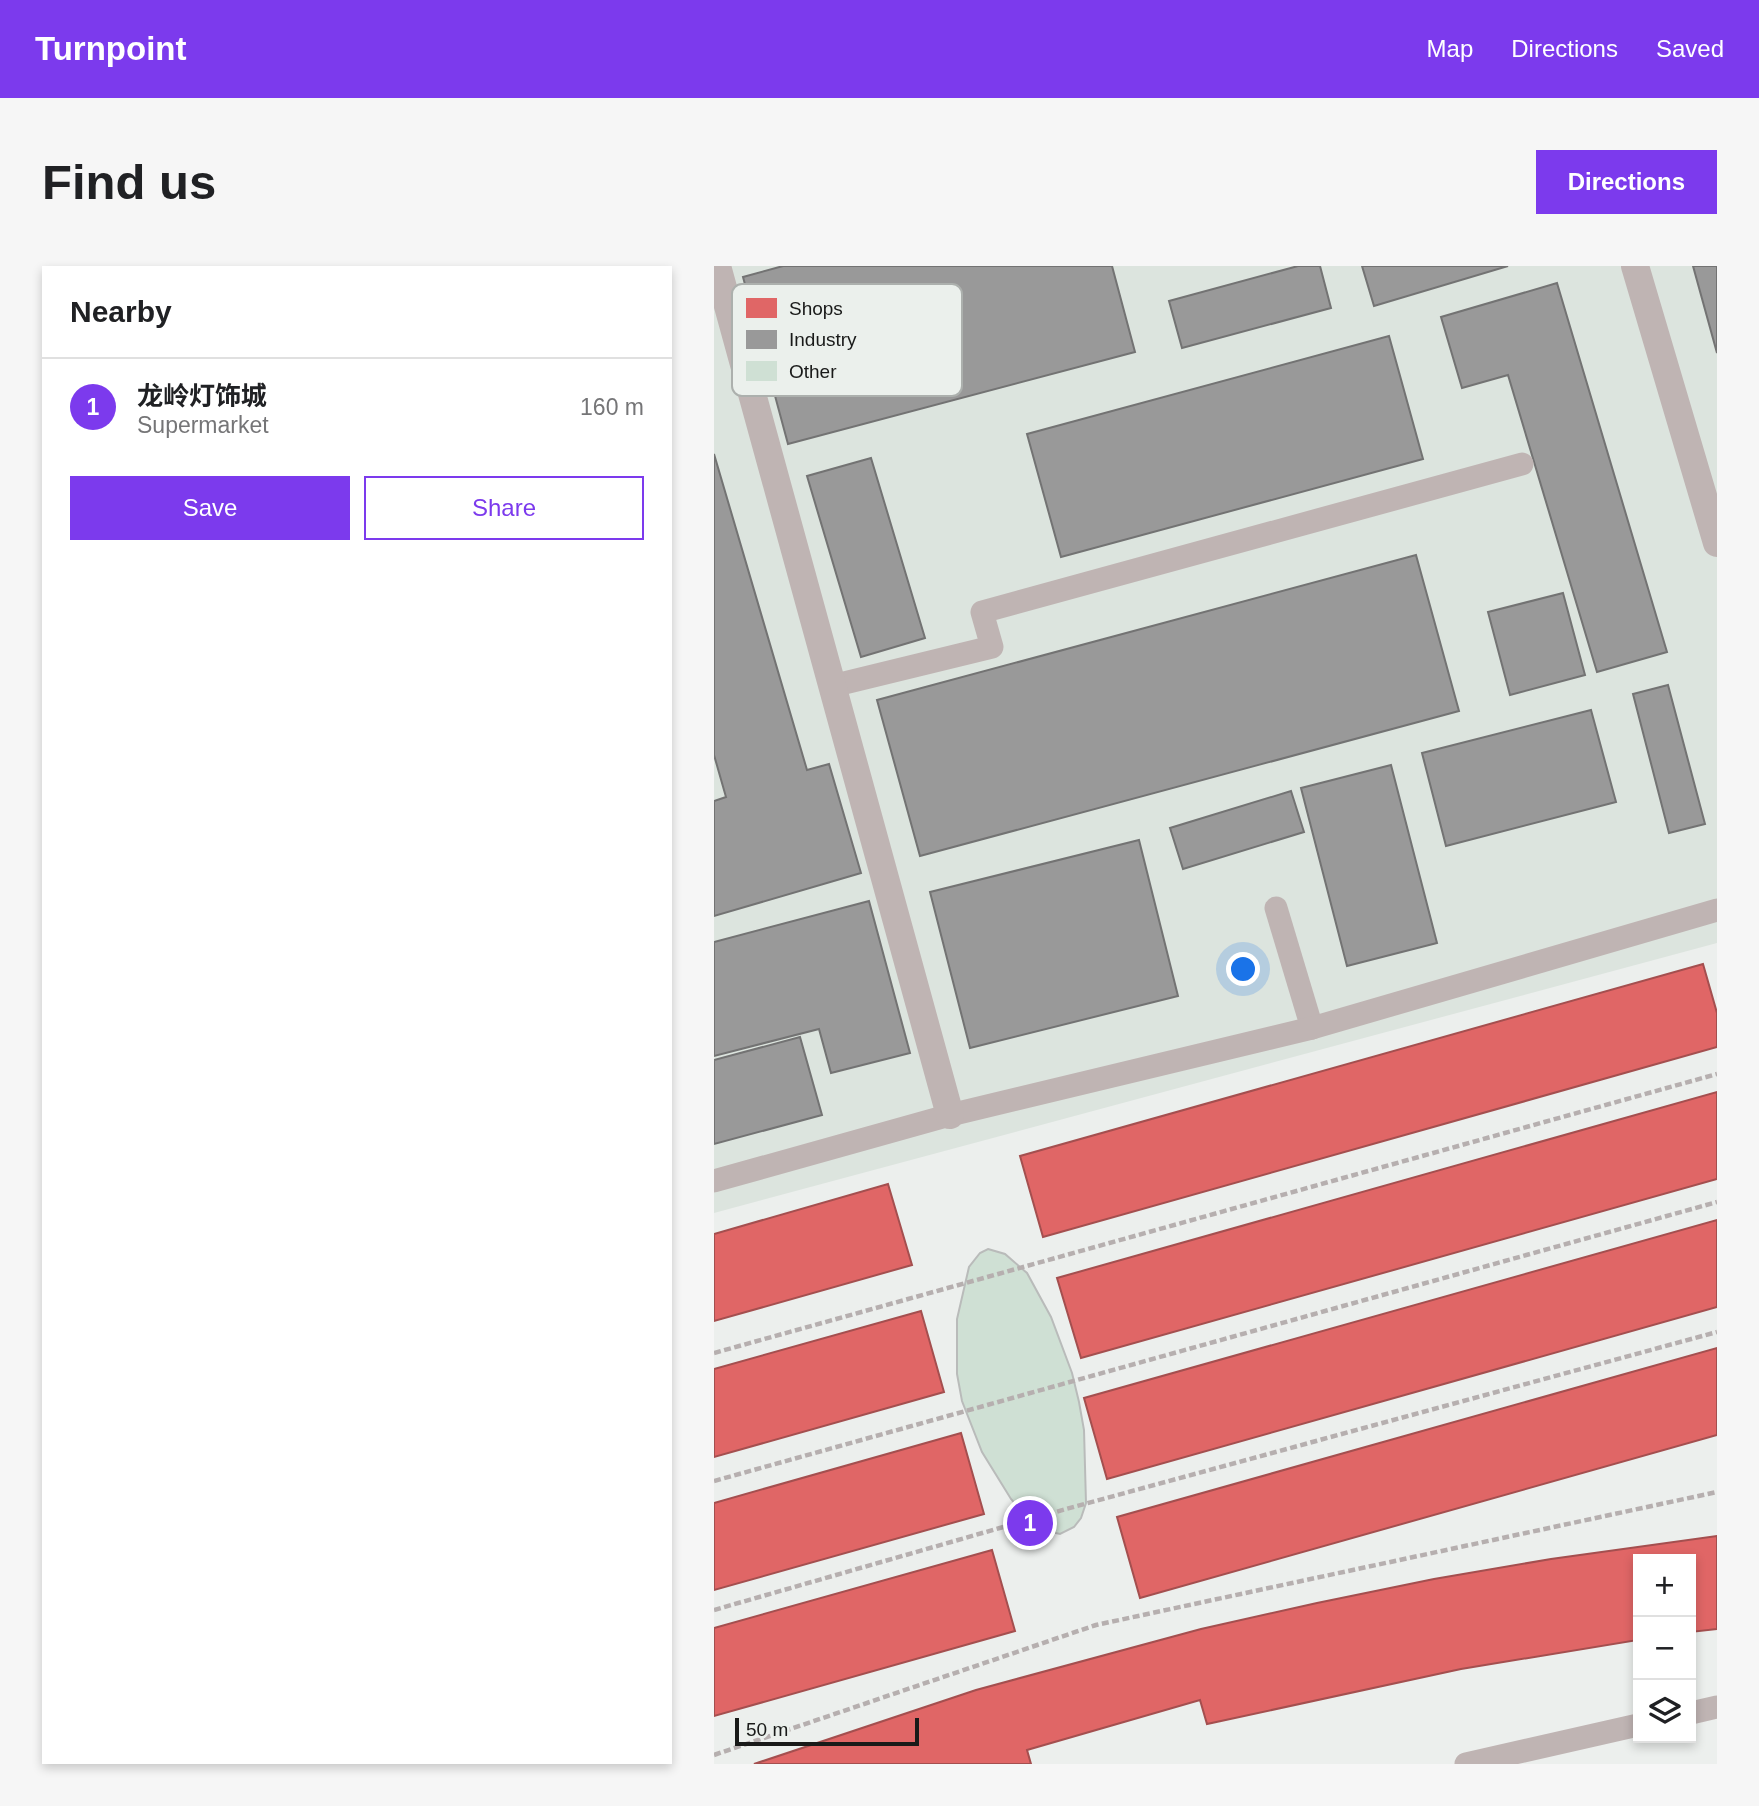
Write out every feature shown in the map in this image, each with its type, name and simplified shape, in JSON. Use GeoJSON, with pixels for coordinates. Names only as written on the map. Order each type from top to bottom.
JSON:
{"type":"FeatureCollection","features":[{"type":"Feature","properties":{"kind":"street"},"geometry":{"type":"LineString","coordinates":[[717,266],[732,321]]}},
{"type":"Feature","properties":{"kind":"street"},"geometry":{"type":"LineString","coordinates":[[1635,266],[1717,543]]}},
{"type":"Feature","properties":{"kind":"street"},"geometry":{"type":"LineString","coordinates":[[753,396],[950,1115]]}},
{"type":"Feature","properties":{"kind":"street"},"geometry":{"type":"LineString","coordinates":[[832,686],[992,647],[982,612],[1522,464]]}},
{"type":"Feature","properties":{"kind":"street"},"geometry":{"type":"LineString","coordinates":[[1276,908],[1312,1028]]}},
{"type":"Feature","properties":{"kind":"street"},"geometry":{"type":"LineString","coordinates":[[714,1181],[950,1115],[1312,1028],[1717,909]]}},
{"type":"Feature","properties":{"kind":"street"},"geometry":{"type":"LineString","coordinates":[[1696,1712],[1717,1707]]}},
{"type":"Feature","properties":{"kind":"street"},"geometry":{"type":"LineString","coordinates":[[1466,1764],[1633,1726]]}},
{"type":"Feature","properties":{"kind":"path"},"geometry":{"type":"LineString","coordinates":[[714,1353],[1717,1074]]}},
{"type":"Feature","properties":{"kind":"path"},"geometry":{"type":"LineString","coordinates":[[714,1480],[1717,1202]]}},
{"type":"Feature","properties":{"kind":"path"},"geometry":{"type":"LineString","coordinates":[[714,1610],[1066,1509],[1717,1332]]}},
{"type":"Feature","properties":{"kind":"path"},"geometry":{"type":"LineString","coordinates":[[714,1755],[1097,1625],[1717,1492]]}},
{"type":"Feature","properties":{"kind":"shaded area"},"geometry":{"type":"Polygon","coordinates":[[[714,266],[1717,266],[1717,943],[714,1213],[714,266]]]}},
{"type":"Feature","properties":{"kind":"building: Shops"},"geometry":{"type":"Polygon","coordinates":[[[1703,964],[1717,1013],[1717,1047],[1043,1237],[1020,1156],[1703,964]]]}},
{"type":"Feature","properties":{"kind":"building: Shops"},"geometry":{"type":"Polygon","coordinates":[[[1717,1092],[1717,1179],[1081,1358],[1057,1278],[1717,1092]]]}},
{"type":"Feature","properties":{"kind":"building: Shops"},"geometry":{"type":"Polygon","coordinates":[[[888,1184],[912,1265],[714,1321],[714,1234],[888,1184]]]}},
{"type":"Feature","properties":{"kind":"building: Shops"},"geometry":{"type":"Polygon","coordinates":[[[1717,1220],[1717,1307],[1107,1479],[1084,1398],[1717,1220]]]}},
{"type":"Feature","properties":{"kind":"building: Shops"},"geometry":{"type":"Polygon","coordinates":[[[921,1311],[944,1392],[714,1457],[714,1369],[921,1311]]]}},
{"type":"Feature","properties":{"kind":"building: Shops"},"geometry":{"type":"Polygon","coordinates":[[[1717,1348],[1717,1435],[1140,1598],[1117,1517],[1717,1348]]]}},
{"type":"Feature","properties":{"kind":"building: Shops"},"geometry":{"type":"Polygon","coordinates":[[[961,1433],[984,1514],[714,1590],[714,1503],[961,1433]]]}},
{"type":"Feature","properties":{"kind":"building: Shops"},"geometry":{"type":"Polygon","coordinates":[[[1717,1536],[1717,1629],[1696,1631],[1696,1554],[1633,1554],[1633,1641],[1461,1669],[1207,1724],[1200,1700],[1027,1750],[1031,1764],[754,1764],[976,1690],[1201,1629],[1434,1579],[1551,1559],[1717,1536]]]}},
{"type":"Feature","properties":{"kind":"building: Shops"},"geometry":{"type":"Polygon","coordinates":[[[992,1550],[1015,1631],[714,1716],[714,1628],[992,1550]]]}},
{"type":"Feature","properties":{"kind":"building: Industry"},"geometry":{"type":"Polygon","coordinates":[[[783,266],[1112,266],[1135,352],[788,444],[775,396],[962,396],[962,284],[745,284],[743,277],[783,266]]]}},
{"type":"Feature","properties":{"kind":"building: Industry"},"geometry":{"type":"Polygon","coordinates":[[[1298,266],[1320,266],[1331,308],[1182,348],[1169,301],[1298,266]]]}},
{"type":"Feature","properties":{"kind":"building: Industry"},"geometry":{"type":"Polygon","coordinates":[[[1362,266],[1508,266],[1374,306],[1362,266]]]}},
{"type":"Feature","properties":{"kind":"building: Industry"},"geometry":{"type":"Polygon","coordinates":[[[1693,266],[1717,266],[1717,353],[1693,266]]]}},
{"type":"Feature","properties":{"kind":"building: Industry"},"geometry":{"type":"Polygon","coordinates":[[[1557,283],[1667,652],[1597,672],[1508,375],[1462,388],[1441,317],[1557,283]]]}},
{"type":"Feature","properties":{"kind":"building: Industry"},"geometry":{"type":"Polygon","coordinates":[[[1389,336],[1423,459],[1061,557],[1027,434],[1389,336]]]}},
{"type":"Feature","properties":{"kind":"building: Industry"},"geometry":{"type":"Polygon","coordinates":[[[714,454],[807,770],[829,764],[861,873],[714,916],[714,801],[726,797],[714,755],[714,454]]]}},
{"type":"Feature","properties":{"kind":"building: Industry"},"geometry":{"type":"Polygon","coordinates":[[[871,458],[925,638],[861,657],[807,476],[871,458]]]}},
{"type":"Feature","properties":{"kind":"building: Industry"},"geometry":{"type":"Polygon","coordinates":[[[1416,555],[1459,711],[920,856],[877,700],[1416,555]]]}},
{"type":"Feature","properties":{"kind":"building: Industry"},"geometry":{"type":"Polygon","coordinates":[[[1563,593],[1585,675],[1510,695],[1488,612],[1563,593]]]}},
{"type":"Feature","properties":{"kind":"building: Industry"},"geometry":{"type":"Polygon","coordinates":[[[1668,685],[1705,824],[1669,833],[1633,694],[1668,685]]]}},
{"type":"Feature","properties":{"kind":"building: Industry"},"geometry":{"type":"Polygon","coordinates":[[[1591,710],[1616,802],[1446,846],[1422,753],[1591,710]]]}},
{"type":"Feature","properties":{"kind":"building: Industry"},"geometry":{"type":"Polygon","coordinates":[[[1391,765],[1437,943],[1347,966],[1301,788],[1391,765]]]}},
{"type":"Feature","properties":{"kind":"building: Industry"},"geometry":{"type":"Polygon","coordinates":[[[1291,791],[1304,832],[1183,869],[1170,828],[1291,791]]]}},
{"type":"Feature","properties":{"kind":"building: Industry"},"geometry":{"type":"Polygon","coordinates":[[[1139,840],[1178,996],[970,1048],[930,892],[1139,840]]]}},
{"type":"Feature","properties":{"kind":"building: Industry"},"geometry":{"type":"Polygon","coordinates":[[[869,901],[910,1053],[831,1073],[819,1029],[714,1056],[714,942],[869,901]]]}},
{"type":"Feature","properties":{"kind":"building: Industry"},"geometry":{"type":"Polygon","coordinates":[[[800,1037],[822,1115],[714,1144],[714,1060],[800,1037]]]}},
{"type":"Feature","properties":{"kind":"building: Other"},"geometry":{"type":"Polygon","coordinates":[[[988,1249],[1005,1254],[1027,1273],[1051,1317],[1072,1373],[1084,1430],[1086,1503],[1081,1518],[1074,1527],[1060,1534],[1042,1530],[1029,1520],[1011,1499],[982,1452],[962,1401],[957,1374],[957,1319],[969,1267],[980,1253],[988,1249]]]}},
{"type":"Feature","properties":{"kind":"place","name":"龙岭灯饰城"},"geometry":{"type":"Point","coordinates":[1030,1523]}}]}
